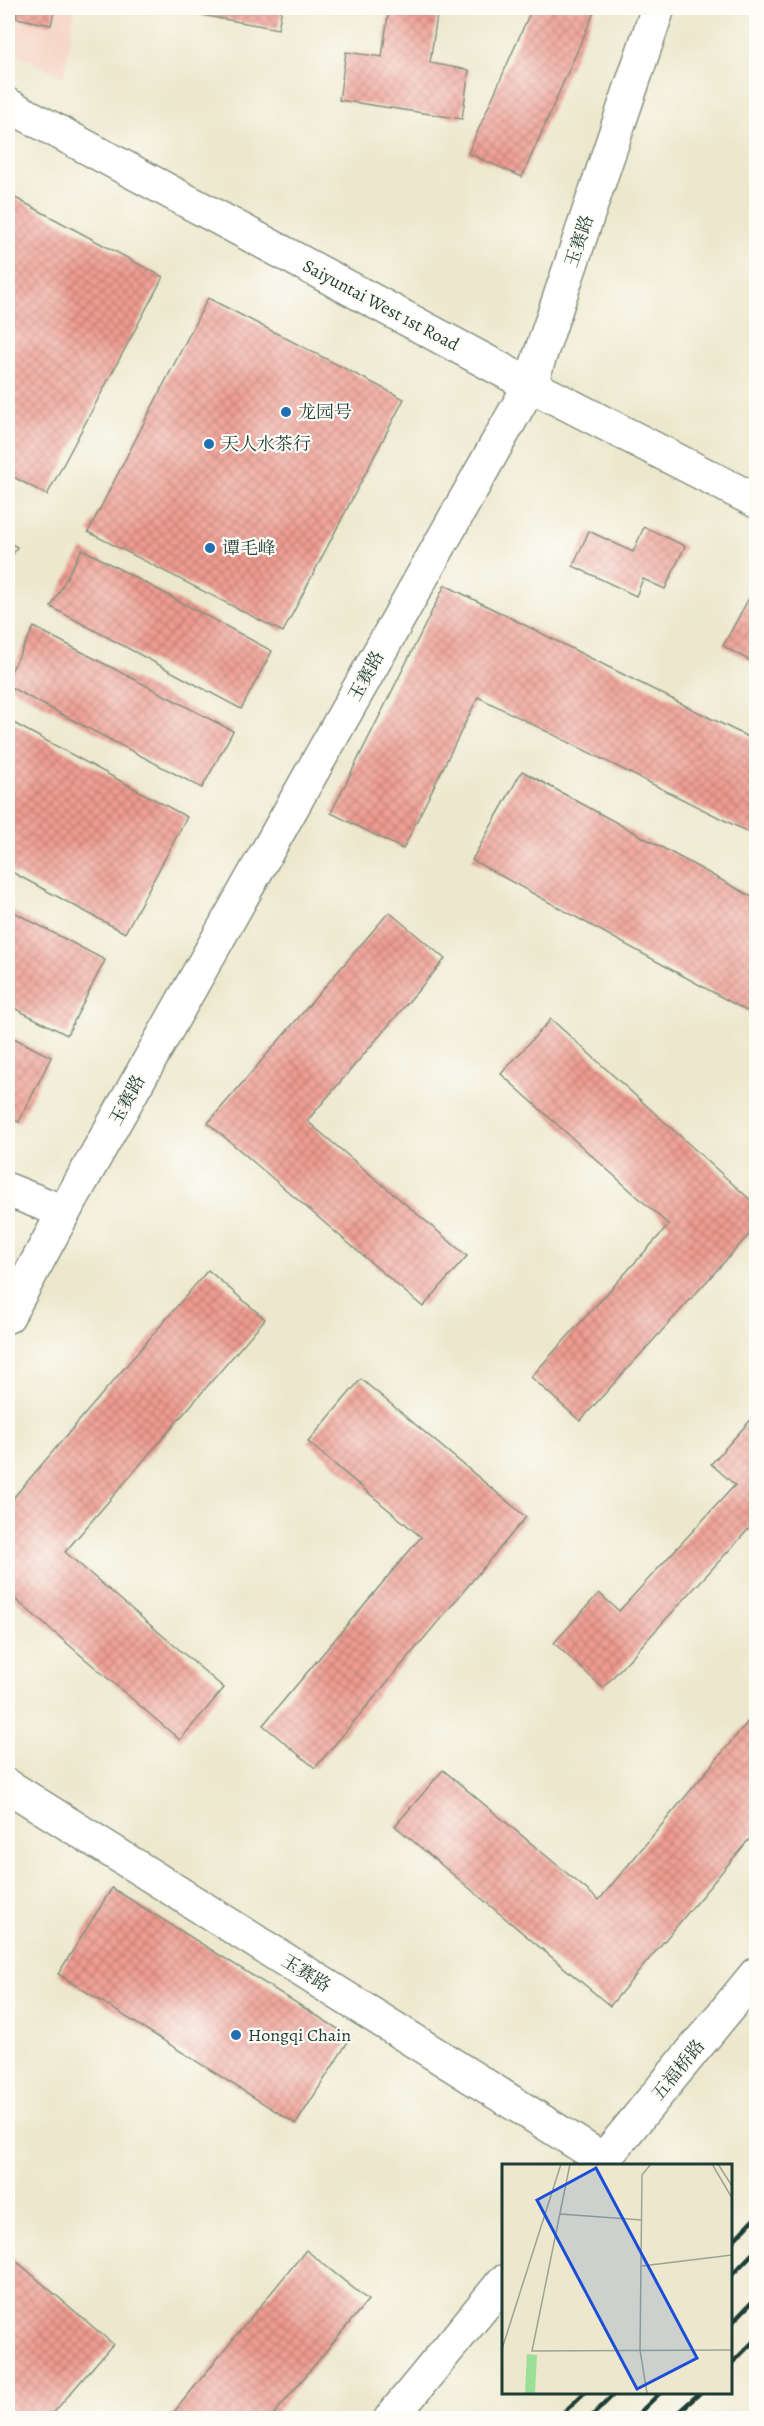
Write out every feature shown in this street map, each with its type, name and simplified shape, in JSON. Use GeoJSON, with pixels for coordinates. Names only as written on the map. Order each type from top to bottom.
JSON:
{"type":"FeatureCollection","features":[{"type":"Feature","properties":{"kind":"street","name":"玉赛路"},"geometry":{"type":"LineString","coordinates":[[8,1316],[63,1212],[530,385],[658,8]]}},
{"type":"Feature","properties":{"kind":"street","name":"Saiyuntai West 1st Road"},"geometry":{"type":"LineString","coordinates":[[8,105],[530,385],[756,501]]}},
{"type":"Feature","properties":{"kind":"street"},"geometry":{"type":"LineString","coordinates":[[8,1190],[63,1212]]}},
{"type":"Feature","properties":{"kind":"street","name":"玉赛路"},"geometry":{"type":"LineString","coordinates":[[8,1786],[602,2162]]}},
{"type":"Feature","properties":{"kind":"street","name":"五福桥路"},"geometry":{"type":"LineString","coordinates":[[602,2162],[756,1974]]}},
{"type":"Feature","properties":{"kind":"street"},"geometry":{"type":"LineString","coordinates":[[391,2418],[502,2283]]}},
{"type":"Feature","properties":{"kind":"shaded area"},"geometry":{"type":"Polygon","coordinates":[[[8,8],[75,8],[64,77],[8,50],[8,8]]]}},
{"type":"Feature","properties":{"kind":"building"},"geometry":{"type":"Polygon","coordinates":[[[18,8],[55,8],[51,25],[16,18],[18,8]]]}},
{"type":"Feature","properties":{"kind":"building"},"geometry":{"type":"Polygon","coordinates":[[[163,8],[282,8],[278,29],[163,8]]]}},
{"type":"Feature","properties":{"kind":"building"},"geometry":{"type":"Polygon","coordinates":[[[389,8],[438,8],[430,63],[469,70],[462,119],[339,100],[346,52],[382,57],[389,8]]]}},
{"type":"Feature","properties":{"kind":"building"},"geometry":{"type":"Polygon","coordinates":[[[532,8],[596,8],[522,177],[468,153],[532,8]]]}},
{"type":"Feature","properties":{"kind":"building"},"geometry":{"type":"Polygon","coordinates":[[[8,194],[163,277],[47,495],[8,474],[8,194]]]}},
{"type":"Feature","properties":{"kind":"building"},"geometry":{"type":"Polygon","coordinates":[[[208,298],[404,399],[283,632],[88,532],[208,298]]]}},
{"type":"Feature","properties":{"kind":"building"},"geometry":{"type":"Polygon","coordinates":[[[644,527],[685,546],[665,589],[643,579],[636,596],[573,566],[589,531],[633,552],[644,527]]]}},
{"type":"Feature","properties":{"kind":"building"},"geometry":{"type":"Polygon","coordinates":[[[8,542],[17,547],[8,564],[8,542]]]}},
{"type":"Feature","properties":{"kind":"building"},"geometry":{"type":"Polygon","coordinates":[[[82,549],[272,651],[241,709],[51,607],[82,549]]]}},
{"type":"Feature","properties":{"kind":"building"},"geometry":{"type":"Polygon","coordinates":[[[445,585],[756,741],[756,836],[478,697],[403,849],[331,813],[445,585]]]}},
{"type":"Feature","properties":{"kind":"building"},"geometry":{"type":"Polygon","coordinates":[[[756,585],[756,664],[723,646],[756,585]]]}},
{"type":"Feature","properties":{"kind":"building"},"geometry":{"type":"Polygon","coordinates":[[[34,627],[233,731],[202,788],[8,686],[8,677],[34,627]]]}},
{"type":"Feature","properties":{"kind":"building"},"geometry":{"type":"Polygon","coordinates":[[[8,720],[187,817],[125,933],[8,870],[8,720]]]}},
{"type":"Feature","properties":{"kind":"building"},"geometry":{"type":"Polygon","coordinates":[[[522,771],[756,899],[756,1016],[472,860],[522,771]]]}},
{"type":"Feature","properties":{"kind":"building"},"geometry":{"type":"Polygon","coordinates":[[[8,909],[105,960],[67,1035],[8,1005],[8,909]]]}},
{"type":"Feature","properties":{"kind":"building"},"geometry":{"type":"Polygon","coordinates":[[[389,912],[445,959],[307,1121],[467,1256],[423,1307],[208,1123],[389,912]]]}},
{"type":"Feature","properties":{"kind":"building"},"geometry":{"type":"Polygon","coordinates":[[[551,1019],[756,1205],[756,1227],[580,1421],[531,1377],[669,1225],[501,1074],[551,1019]]]}},
{"type":"Feature","properties":{"kind":"building"},"geometry":{"type":"Polygon","coordinates":[[[8,1035],[51,1057],[19,1122],[8,1118],[8,1035]]]}},
{"type":"Feature","properties":{"kind":"building"},"geometry":{"type":"Polygon","coordinates":[[[208,1270],[265,1319],[65,1552],[224,1688],[180,1740],[8,1593],[8,1504],[208,1270]]]}},
{"type":"Feature","properties":{"kind":"building"},"geometry":{"type":"Polygon","coordinates":[[[361,1379],[526,1517],[315,1768],[263,1725],[421,1537],[308,1442],[361,1379]]]}},
{"type":"Feature","properties":{"kind":"building"},"geometry":{"type":"Polygon","coordinates":[[[756,1414],[756,1521],[603,1688],[554,1643],[599,1593],[619,1611],[735,1485],[711,1464],[756,1414]]]}},
{"type":"Feature","properties":{"kind":"building"},"geometry":{"type":"Polygon","coordinates":[[[756,1712],[756,1831],[610,2006],[395,1826],[443,1770],[599,1900],[756,1712]]]}},
{"type":"Feature","properties":{"kind":"building"},"geometry":{"type":"Polygon","coordinates":[[[112,1888],[351,2037],[296,2124],[58,1974],[112,1888]]]}},
{"type":"Feature","properties":{"kind":"building"},"geometry":{"type":"Polygon","coordinates":[[[306,2250],[368,2300],[271,2418],[169,2418],[306,2250]]]}},
{"type":"Feature","properties":{"kind":"building"},"geometry":{"type":"Polygon","coordinates":[[[8,2254],[113,2344],[49,2418],[8,2418],[8,2254]]]}},
{"type":"Feature","properties":{"kind":"railway"},"geometry":{"type":"LineString","coordinates":[[731,2243],[756,2217]]}},
{"type":"Feature","properties":{"kind":"railway"},"geometry":{"type":"LineString","coordinates":[[731,2276],[756,2250]]}},
{"type":"Feature","properties":{"kind":"railway"},"geometry":{"type":"LineString","coordinates":[[731,2324],[756,2298]]}},
{"type":"Feature","properties":{"kind":"railway"},"geometry":{"type":"LineString","coordinates":[[731,2364],[756,2339]]}},
{"type":"Feature","properties":{"kind":"railway"},"geometry":{"type":"LineString","coordinates":[[558,2418],[584,2393]]}},
{"type":"Feature","properties":{"kind":"railway"},"geometry":{"type":"LineString","coordinates":[[590,2418],[615,2393]]}},
{"type":"Feature","properties":{"kind":"railway"},"geometry":{"type":"LineString","coordinates":[[634,2418],[660,2393]]}},
{"type":"Feature","properties":{"kind":"railway"},"geometry":{"type":"LineString","coordinates":[[672,2418],[700,2393]]}},
{"type":"Feature","properties":{"kind":"place","name":"龙园号"},"geometry":{"type":"Point","coordinates":[286,412]}},
{"type":"Feature","properties":{"kind":"place","name":"天人水茶行"},"geometry":{"type":"Point","coordinates":[209,444]}},
{"type":"Feature","properties":{"kind":"place","name":"谭毛峰"},"geometry":{"type":"Point","coordinates":[210,548]}},
{"type":"Feature","properties":{"kind":"place","name":"Hongqi Chain"},"geometry":{"type":"Point","coordinates":[236,2035]}}]}
